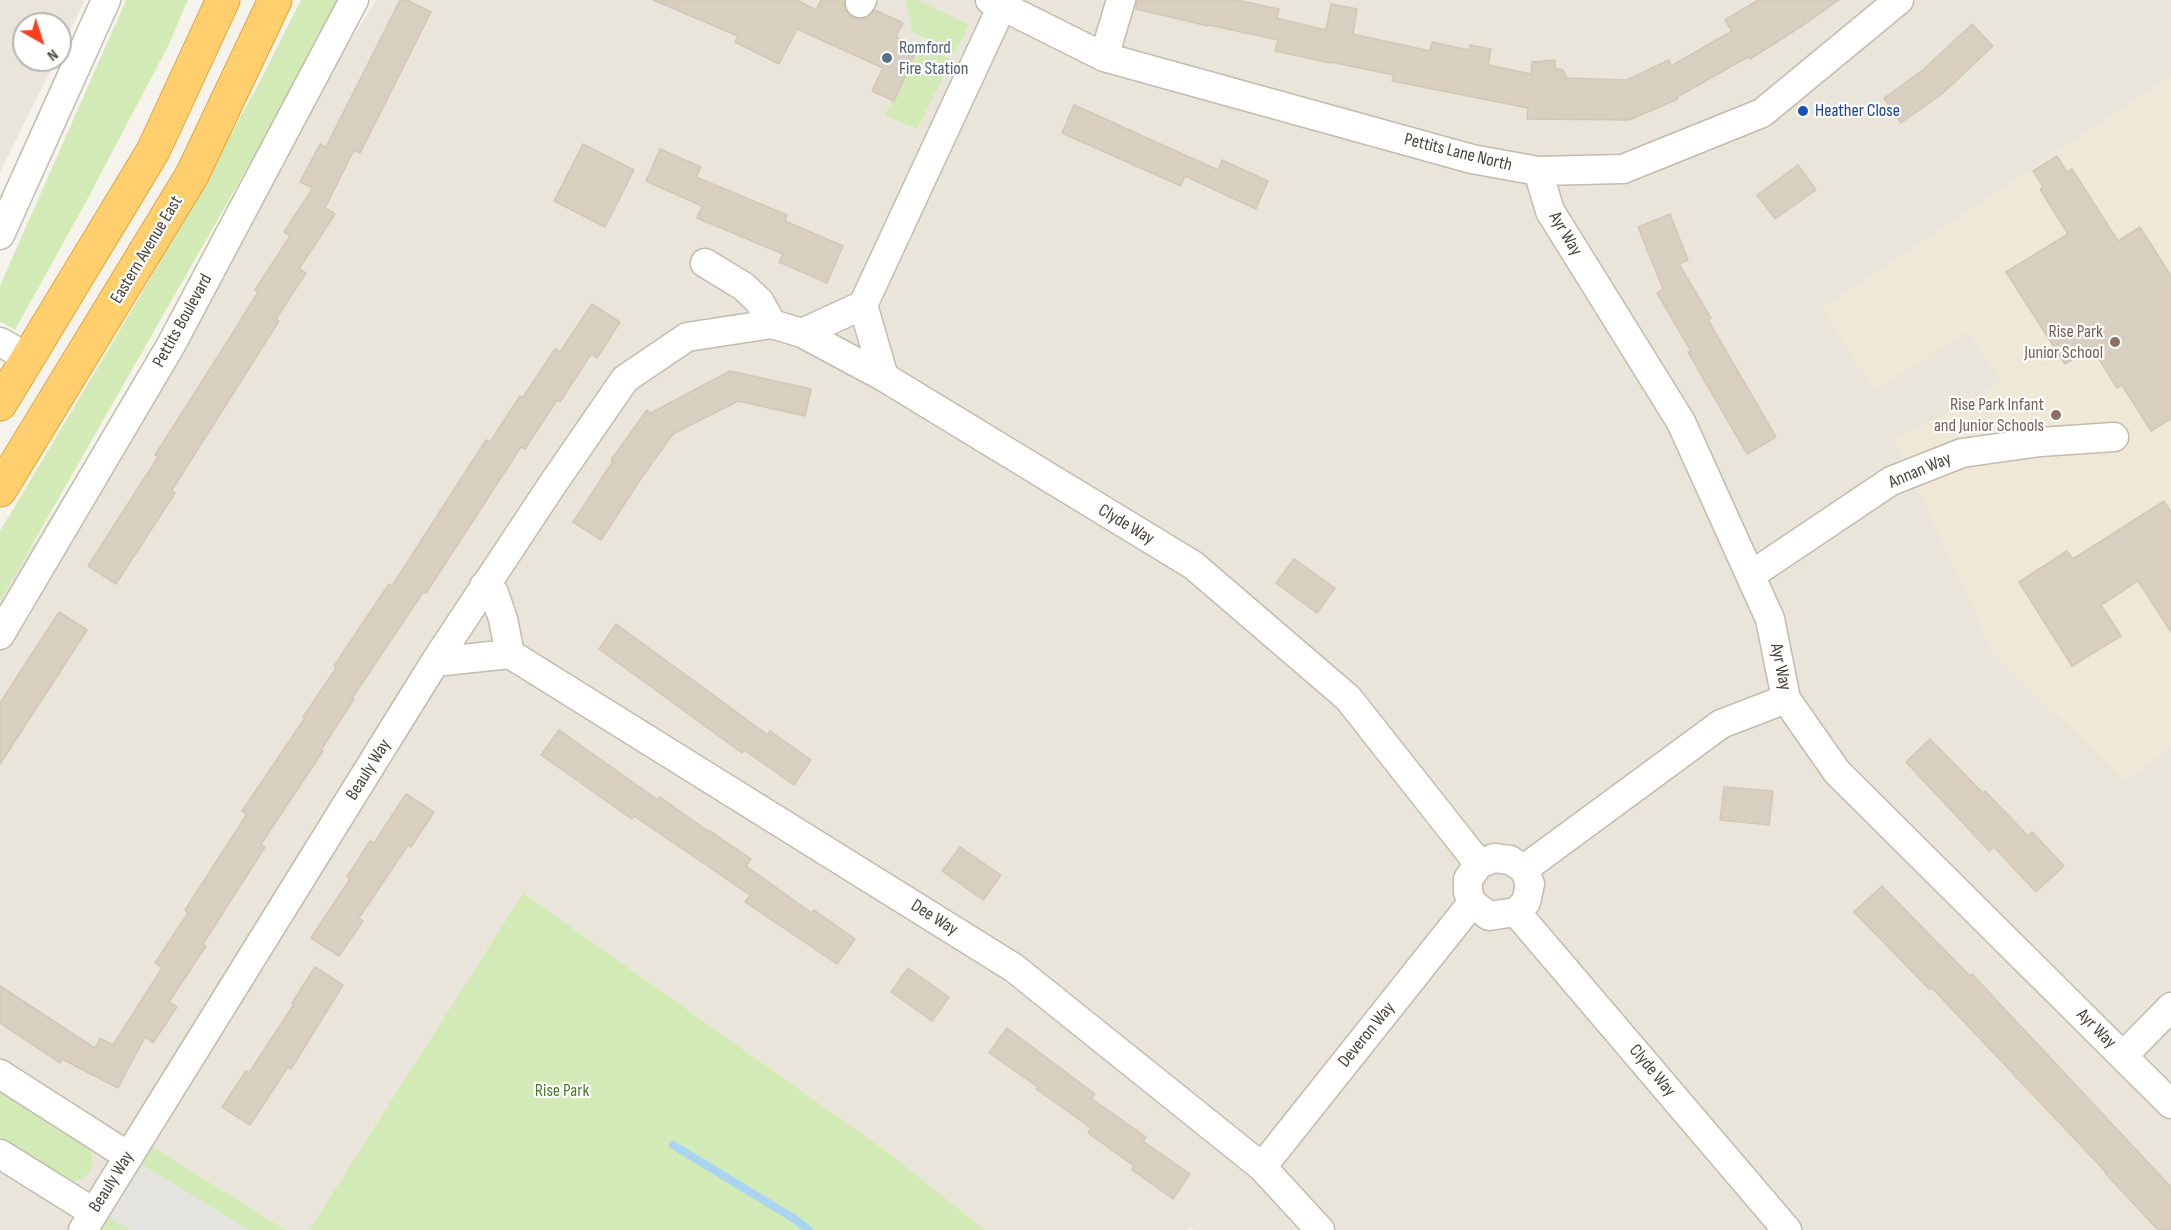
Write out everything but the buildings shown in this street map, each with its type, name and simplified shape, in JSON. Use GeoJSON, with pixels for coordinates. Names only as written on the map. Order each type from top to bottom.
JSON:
{"type":"FeatureCollection","features":[{"type":"Feature","properties":{"kind":"highway"},"geometry":{"type":"LineString","coordinates":[[0,404],[153,151],[223,0]]}},
{"type":"Feature","properties":{"kind":"highway","name":"Eastern Avenue East"},"geometry":{"type":"LineString","coordinates":[[0,490],[192,175],[275,0]]}},
{"type":"Feature","properties":{"kind":"street"},"geometry":{"type":"LineString","coordinates":[[0,235],[106,0]]}},
{"type":"Feature","properties":{"kind":"street","name":"Pettits Boulevard"},"geometry":{"type":"LineString","coordinates":[[0,634],[171,345],[354,0]]}},
{"type":"Feature","properties":{"kind":"street"},"geometry":{"type":"LineString","coordinates":[[1104,57],[1121,0]]}},
{"type":"Feature","properties":{"kind":"street","name":"Pettits Lane North"},"geometry":{"type":"LineString","coordinates":[[996,3],[1104,57],[1472,159],[1538,171],[1623,169],[1762,113],[1899,0]]}},
{"type":"Feature","properties":{"kind":"street"},"geometry":{"type":"LineString","coordinates":[[884,377],[863,305],[996,3]]}},
{"type":"Feature","properties":{"kind":"street","name":"Ayr Way"},"geometry":{"type":"LineString","coordinates":[[1538,171],[1550,211],[1681,422],[1770,619],[1786,699],[1837,772],[2171,1104]]}},
{"type":"Feature","properties":{"kind":"street"},"geometry":{"type":"LineString","coordinates":[[705,263],[743,286],[759,301],[772,324]]}},
{"type":"Feature","properties":{"kind":"street"},"geometry":{"type":"LineString","coordinates":[[802,333],[863,305]]}},
{"type":"Feature","properties":{"kind":"street","name":"Clyde Way"},"geometry":{"type":"LineString","coordinates":[[687,337],[772,324],[802,333],[884,377],[1193,565],[1348,698],[1479,864]]}},
{"type":"Feature","properties":{"kind":"street","name":"Beauly Way"},"geometry":{"type":"LineString","coordinates":[[88,1221],[484,586],[625,380],[687,337]]}},
{"type":"Feature","properties":{"kind":"street"},"geometry":{"type":"LineString","coordinates":[[0,342],[28,358]]}},
{"type":"Feature","properties":{"kind":"street","name":"Annan Way"},"geometry":{"type":"LineString","coordinates":[[1751,575],[1891,481],[1962,453],[2040,442],[2114,437]]}},
{"type":"Feature","properties":{"kind":"street"},"geometry":{"type":"LineString","coordinates":[[435,662],[510,654],[503,619],[494,593],[484,586]]}},
{"type":"Feature","properties":{"kind":"street","name":"Dee Way"},"geometry":{"type":"LineString","coordinates":[[510,654],[1014,968],[1262,1167],[1320,1230]]}},
{"type":"Feature","properties":{"kind":"street"},"geometry":{"type":"LineString","coordinates":[[1524,869],[1721,724],[1786,699]]}},
{"type":"Feature","properties":{"kind":"street"},"geometry":{"type":"LineString","coordinates":[[1494,858],[1510,860],[1524,869],[1530,884],[1526,902],[1516,912],[1488,915],[1472,903],[1468,892],[1468,879],[1479,864],[1494,858]]}},
{"type":"Feature","properties":{"kind":"street","name":"Deveron Way"},"geometry":{"type":"LineString","coordinates":[[1262,1167],[1472,903]]}},
{"type":"Feature","properties":{"kind":"street","name":"Clyde Way"},"geometry":{"type":"LineString","coordinates":[[1516,912],[1787,1230]]}},
{"type":"Feature","properties":{"kind":"street"},"geometry":{"type":"LineString","coordinates":[[2123,1056],[2171,1007]]}},
{"type":"Feature","properties":{"kind":"street"},"geometry":{"type":"LineString","coordinates":[[0,1074],[128,1156]]}},
{"type":"Feature","properties":{"kind":"street"},"geometry":{"type":"LineString","coordinates":[[0,1154],[88,1221]]}},
{"type":"Feature","properties":{"kind":"shaded area"},"geometry":{"type":"Polygon","coordinates":[[[0,0],[85,0],[72,27],[72,12],[12,12],[12,72],[50,72],[0,172],[0,0]]]}},
{"type":"Feature","properties":{"kind":"shaded area"},"geometry":{"type":"Polygon","coordinates":[[[376,0],[2171,0],[2171,1230],[1194,1230],[1190,1227],[1188,1230],[985,1230],[889,1153],[523,893],[309,1230],[286,1230],[140,1139],[83,1230],[0,1230],[0,597],[376,0]]]}},
{"type":"Feature","properties":{"kind":"shaded area","name":"Rise Park Infant and Junior Schools"},"geometry":{"type":"Polygon","coordinates":[[[2171,76],[2171,746],[2126,782],[1993,653],[1895,439],[2003,382],[1966,332],[1874,391],[1822,308],[2171,76]]]}},
{"type":"Feature","properties":{"kind":"shaded area"},"geometry":{"type":"Polygon","coordinates":[[[128,1156],[249,1230],[130,1230],[95,1209],[128,1156]]]}},
{"type":"Feature","properties":{"kind":"green space"},"geometry":{"type":"Polygon","coordinates":[[[126,0],[188,0],[168,46],[15,330],[0,321],[0,286],[126,0]]]}},
{"type":"Feature","properties":{"kind":"green space"},"geometry":{"type":"Polygon","coordinates":[[[301,0],[343,0],[0,601],[0,531],[138,300],[256,89],[301,0]]]}},
{"type":"Feature","properties":{"kind":"green space"},"geometry":{"type":"Polygon","coordinates":[[[906,0],[918,0],[969,25],[955,53],[911,31],[906,0]]]}},
{"type":"Feature","properties":{"kind":"green space"},"geometry":{"type":"Polygon","coordinates":[[[921,46],[951,60],[917,129],[885,115],[921,46]]]}},
{"type":"Feature","properties":{"kind":"green space","name":"Rise Park"},"geometry":{"type":"Polygon","coordinates":[[[523,893],[889,1153],[985,1230],[309,1230],[523,893]]]}},
{"type":"Feature","properties":{"kind":"green space"},"geometry":{"type":"Polygon","coordinates":[[[0,1088],[90,1147],[92,1163],[89,1173],[79,1180],[58,1178],[0,1141],[0,1088]]]}},
{"type":"Feature","properties":{"kind":"green space"},"geometry":{"type":"Polygon","coordinates":[[[140,1139],[286,1230],[83,1230],[140,1139]]]}},
{"type":"Feature","properties":{"kind":"waterway"},"geometry":{"type":"LineString","coordinates":[[673,1145],[809,1230]]}},
{"type":"Feature","properties":{"kind":"place","name":"Romford Fire Station"},"geometry":{"type":"Point","coordinates":[887,58]}},
{"type":"Feature","properties":{"kind":"place","name":"Heather Close"},"geometry":{"type":"Point","coordinates":[1803,111]}},
{"type":"Feature","properties":{"kind":"place","name":"Rise Park Junior School"},"geometry":{"type":"Point","coordinates":[2115,342]}},
{"type":"Feature","properties":{"kind":"place","name":"Rise Park Infant and Junior Schools"},"geometry":{"type":"Point","coordinates":[2056,415]}}]}
